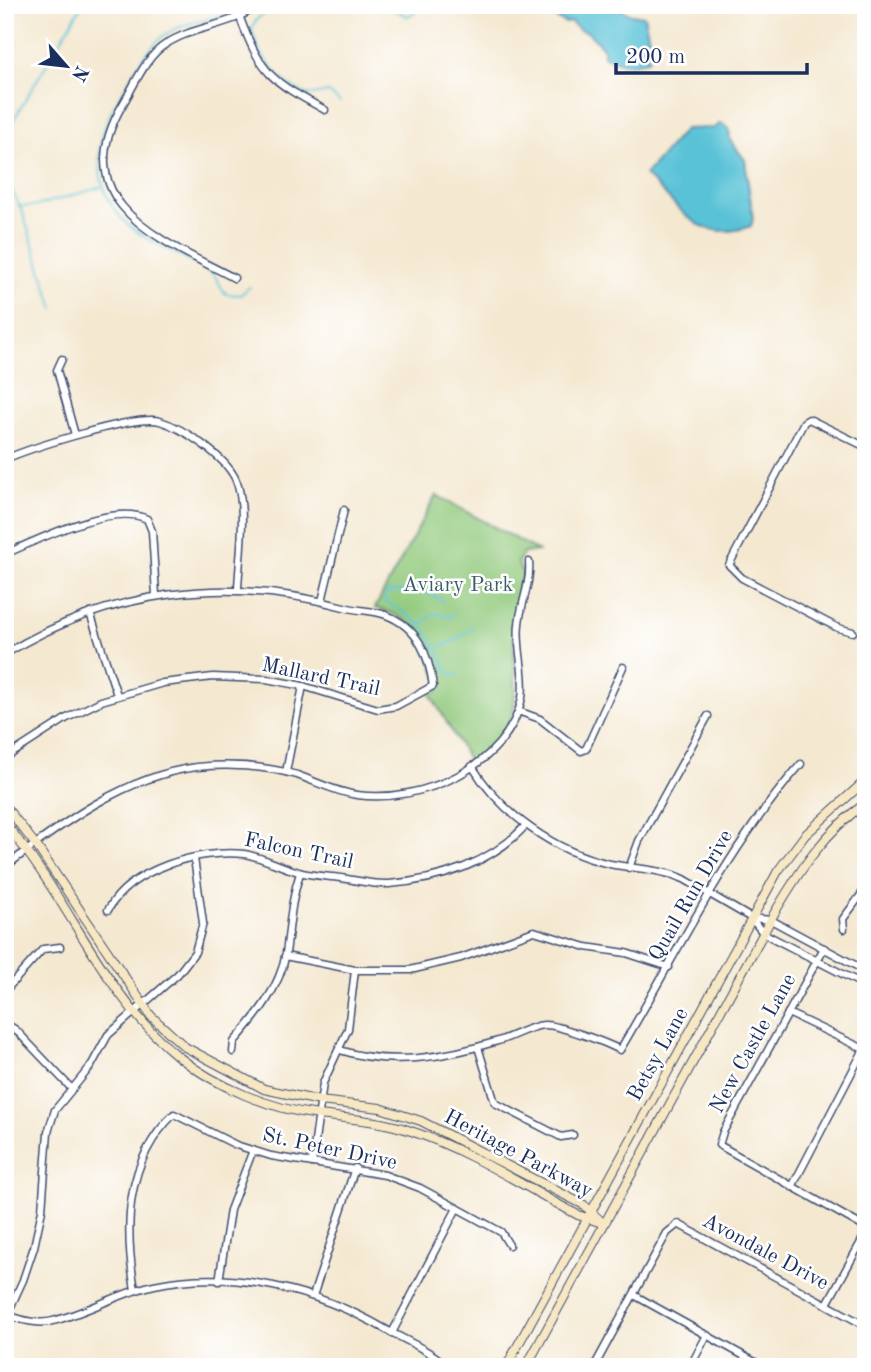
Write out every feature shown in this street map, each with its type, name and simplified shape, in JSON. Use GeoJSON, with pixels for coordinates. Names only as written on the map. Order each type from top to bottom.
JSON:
{"type":"FeatureCollection","features":[{"type":"Feature","properties":{"kind":"main road","name":"Betsy Lane"},"geometry":{"type":"LineString","coordinates":[[506,1367],[778,871],[805,835],[850,791],[866,780]]}},
{"type":"Feature","properties":{"kind":"main road","name":"Betsy Lane"},"geometry":{"type":"LineString","coordinates":[[526,1367],[771,920],[807,861],[827,836],[866,803]]}},
{"type":"Feature","properties":{"kind":"main road","name":"Heritage Parkway"},"geometry":{"type":"LineString","coordinates":[[5,807],[36,845],[142,1004],[185,1047],[264,1089],[320,1101],[380,1108],[421,1121],[584,1205],[589,1215]]}},
{"type":"Feature","properties":{"kind":"main road","name":"Heritage Parkway"},"geometry":{"type":"LineString","coordinates":[[5,824],[133,1012],[180,1057],[227,1086],[267,1102],[318,1115],[380,1121],[431,1138],[604,1224]]}},
{"type":"Feature","properties":{"kind":"main road"},"geometry":{"type":"LineString","coordinates":[[528,1325],[544,1334]]}},
{"type":"Feature","properties":{"kind":"street"},"geometry":{"type":"LineString","coordinates":[[234,278],[135,222],[117,202],[109,182],[106,160],[113,121],[148,61],[164,45],[192,30],[240,18],[258,5]]}},
{"type":"Feature","properties":{"kind":"street"},"geometry":{"type":"LineString","coordinates":[[240,18],[253,53],[263,70],[280,85],[325,110]]}},
{"type":"Feature","properties":{"kind":"street"},"geometry":{"type":"LineString","coordinates":[[62,359],[57,370],[75,435]]}},
{"type":"Feature","properties":{"kind":"street"},"geometry":{"type":"LineString","coordinates":[[853,632],[838,628],[742,578],[729,565],[804,422],[809,419],[818,422],[866,447]]}},
{"type":"Feature","properties":{"kind":"street"},"geometry":{"type":"LineString","coordinates":[[5,458],[75,435],[158,420],[218,455],[235,478],[241,502],[238,589]]}},
{"type":"Feature","properties":{"kind":"street"},"geometry":{"type":"LineString","coordinates":[[5,654],[33,637],[90,613],[156,595],[238,589],[322,601],[344,510]]}},
{"type":"Feature","properties":{"kind":"street"},"geometry":{"type":"LineString","coordinates":[[5,554],[80,525],[124,513],[137,514],[147,519],[152,531],[156,595]]}},
{"type":"Feature","properties":{"kind":"street"},"geometry":{"type":"LineString","coordinates":[[5,867],[105,800],[161,775],[196,767],[233,765],[286,772],[340,791],[384,796],[427,788],[472,766],[497,748],[512,727],[518,711],[523,686],[519,626],[530,577],[529,562]]}},
{"type":"Feature","properties":{"kind":"street","name":"Mallard Trail"},"geometry":{"type":"LineString","coordinates":[[5,758],[67,718],[117,695],[163,683],[213,677],[266,679],[303,686],[378,709],[396,706],[433,687],[430,663],[419,640],[403,624],[386,615],[322,601]]}},
{"type":"Feature","properties":{"kind":"street"},"geometry":{"type":"LineString","coordinates":[[90,613],[117,695]]}},
{"type":"Feature","properties":{"kind":"street"},"geometry":{"type":"LineString","coordinates":[[518,711],[540,719],[581,751],[586,749],[623,667]]}},
{"type":"Feature","properties":{"kind":"street"},"geometry":{"type":"LineString","coordinates":[[286,772],[303,686]]}},
{"type":"Feature","properties":{"kind":"street"},"geometry":{"type":"LineString","coordinates":[[629,868],[639,841],[708,716]]}},
{"type":"Feature","properties":{"kind":"street","name":"Quail Run Drive"},"geometry":{"type":"LineString","coordinates":[[478,1047],[544,1025],[606,1042],[620,1050],[755,819],[801,764]]}},
{"type":"Feature","properties":{"kind":"street"},"geometry":{"type":"LineString","coordinates":[[472,766],[494,798],[527,825],[578,854],[629,868],[673,874],[710,892],[751,918],[764,933],[866,986]]}},
{"type":"Feature","properties":{"kind":"street","name":"Falcon Trail"},"geometry":{"type":"LineString","coordinates":[[108,910],[114,899],[141,879],[173,863],[194,858],[244,855],[300,873],[387,884],[430,877],[494,854],[527,825]]}},
{"type":"Feature","properties":{"kind":"street"},"geometry":{"type":"LineString","coordinates":[[194,858],[203,923],[195,952],[178,974],[108,1035],[91,1066],[55,1110],[48,1132],[42,1210],[34,1247],[7,1315],[29,1322],[53,1321],[155,1284],[219,1281],[284,1287],[357,1313],[447,1366]]}},
{"type":"Feature","properties":{"kind":"street"},"geometry":{"type":"LineString","coordinates":[[233,1052],[234,1042],[270,994],[285,956],[291,901],[300,873]]}},
{"type":"Feature","properties":{"kind":"street"},"geometry":{"type":"LineString","coordinates":[[844,929],[843,919],[866,888]]}},
{"type":"Feature","properties":{"kind":"street"},"geometry":{"type":"LineString","coordinates":[[751,918],[771,920],[866,971]]}},
{"type":"Feature","properties":{"kind":"street"},"geometry":{"type":"LineString","coordinates":[[285,956],[355,970],[410,970],[461,958],[534,931],[586,947],[626,953],[669,967]]}},
{"type":"Feature","properties":{"kind":"street"},"geometry":{"type":"LineString","coordinates":[[5,991],[43,949],[60,947]]}},
{"type":"Feature","properties":{"kind":"street","name":"New Castle Lane"},"geometry":{"type":"LineString","coordinates":[[792,1187],[728,1153],[719,1145],[720,1138],[824,948]]}},
{"type":"Feature","properties":{"kind":"street"},"geometry":{"type":"LineString","coordinates":[[312,1163],[320,1101],[330,1064],[340,1050],[348,1029],[355,970]]}},
{"type":"Feature","properties":{"kind":"street"},"geometry":{"type":"LineString","coordinates":[[788,1013],[865,1050],[792,1187],[866,1228]]}},
{"type":"Feature","properties":{"kind":"street"},"geometry":{"type":"LineString","coordinates":[[5,1023],[16,1030],[71,1088]]}},
{"type":"Feature","properties":{"kind":"street"},"geometry":{"type":"LineString","coordinates":[[340,1050],[364,1058],[390,1059],[435,1056],[478,1047],[495,1103],[561,1137],[573,1135]]}},
{"type":"Feature","properties":{"kind":"street","name":"St. Peter Drive"},"geometry":{"type":"LineString","coordinates":[[135,1290],[128,1225],[136,1171],[148,1144],[174,1114],[203,1130],[253,1150],[312,1163],[355,1168],[419,1188],[501,1232],[509,1245]]}},
{"type":"Feature","properties":{"kind":"street"},"geometry":{"type":"LineString","coordinates":[[219,1281],[230,1210],[253,1150]]}},
{"type":"Feature","properties":{"kind":"street"},"geometry":{"type":"LineString","coordinates":[[313,1296],[355,1168]]}},
{"type":"Feature","properties":{"kind":"street"},"geometry":{"type":"LineString","coordinates":[[392,1333],[457,1208]]}},
{"type":"Feature","properties":{"kind":"street","name":"Avondale Drive"},"geometry":{"type":"LineString","coordinates":[[634,1295],[670,1228],[678,1224],[866,1326]]}},
{"type":"Feature","properties":{"kind":"street"},"geometry":{"type":"LineString","coordinates":[[827,1304],[866,1233]]}},
{"type":"Feature","properties":{"kind":"street"},"geometry":{"type":"LineString","coordinates":[[594,1367],[634,1295],[764,1367]]}},
{"type":"Feature","properties":{"kind":"street"},"geometry":{"type":"LineString","coordinates":[[690,1367],[707,1335]]}},
{"type":"Feature","properties":{"kind":"green space","name":"Aviary Park"},"geometry":{"type":"Polygon","coordinates":[[[436,495],[538,551],[524,553],[518,562],[524,581],[514,624],[515,700],[511,717],[490,747],[469,761],[431,695],[438,691],[439,683],[422,640],[400,617],[375,608],[436,495]]]}},
{"type":"Feature","properties":{"kind":"water"},"geometry":{"type":"Polygon","coordinates":[[[530,5],[616,5],[627,13],[644,16],[649,39],[639,42],[638,46],[646,47],[649,59],[637,63],[614,61],[603,56],[603,48],[588,32],[530,5]]]}},
{"type":"Feature","properties":{"kind":"water"},"geometry":{"type":"Polygon","coordinates":[[[721,123],[729,129],[730,140],[745,160],[753,219],[751,226],[732,231],[717,231],[691,220],[645,175],[685,129],[714,128],[721,123]]]}},
{"type":"Feature","properties":{"kind":"waterway"},"geometry":{"type":"LineString","coordinates":[[5,134],[82,5]]}},
{"type":"Feature","properties":{"kind":"waterway"},"geometry":{"type":"LineString","coordinates":[[246,5],[176,29],[151,47],[109,117],[103,136],[100,174],[114,209],[127,224],[145,237],[211,273],[226,294],[240,295],[250,287]]}},
{"type":"Feature","properties":{"kind":"waterway"},"geometry":{"type":"LineString","coordinates":[[275,5],[256,20],[252,29],[266,60],[292,87],[312,95],[328,92],[340,102]]}},
{"type":"Feature","properties":{"kind":"waterway"},"geometry":{"type":"LineString","coordinates":[[384,5],[407,16],[415,13],[416,5]]}},
{"type":"Feature","properties":{"kind":"waterway"},"geometry":{"type":"LineString","coordinates":[[5,177],[22,211],[54,309]]}},
{"type":"Feature","properties":{"kind":"waterway"},"geometry":{"type":"LineString","coordinates":[[19,206],[36,206],[101,187]]}},
{"type":"Feature","properties":{"kind":"waterway"},"geometry":{"type":"LineString","coordinates":[[443,600],[418,590],[388,592],[384,601],[407,614],[426,630],[449,673],[459,675]]}},
{"type":"Feature","properties":{"kind":"waterway"},"geometry":{"type":"LineString","coordinates":[[420,625],[435,613],[450,617],[455,613]]}},
{"type":"Feature","properties":{"kind":"waterway"},"geometry":{"type":"LineString","coordinates":[[439,648],[460,638],[473,626]]}}]}
